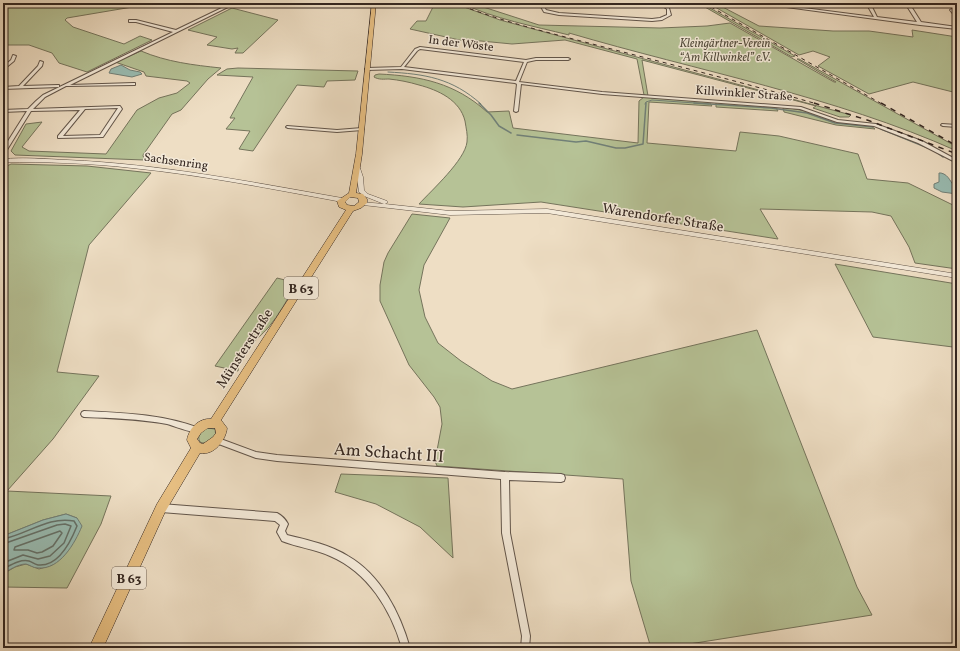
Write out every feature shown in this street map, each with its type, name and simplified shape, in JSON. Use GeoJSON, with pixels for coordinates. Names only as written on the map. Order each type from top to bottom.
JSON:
{"type":"FeatureCollection","features":[{"type":"Feature","properties":{"kind":"main road"},"geometry":{"type":"LineString","coordinates":[[352,195],[362,129],[374,3]]}},
{"type":"Feature","properties":{"kind":"main road"},"geometry":{"type":"LineString","coordinates":[[352,195],[360,196],[363,199],[363,202],[359,207],[350,209],[343,206],[341,203],[342,200],[352,195]]}},
{"type":"Feature","properties":{"kind":"main road","name":"Münsterstraße"},"geometry":{"type":"LineString","coordinates":[[214,423],[350,209]]}},
{"type":"Feature","properties":{"kind":"main road"},"geometry":{"type":"LineString","coordinates":[[214,423],[219,425],[222,430],[218,441],[206,448],[195,446],[192,440],[197,430],[204,424],[214,423]]}},
{"type":"Feature","properties":{"kind":"main road","name":"B 63"},"geometry":{"type":"LineString","coordinates":[[96,648],[161,508],[198,447]]}},
{"type":"Feature","properties":{"kind":"street"},"geometry":{"type":"LineString","coordinates":[[3,152],[28,110],[38,100],[63,86],[234,3]]}},
{"type":"Feature","properties":{"kind":"street"},"geometry":{"type":"LineString","coordinates":[[520,3],[540,4],[545,11],[558,14],[652,20],[669,15],[668,9],[660,3]]}},
{"type":"Feature","properties":{"kind":"street"},"geometry":{"type":"LineString","coordinates":[[758,3],[957,28]]}},
{"type":"Feature","properties":{"kind":"street"},"geometry":{"type":"LineString","coordinates":[[868,3],[876,18]]}},
{"type":"Feature","properties":{"kind":"street"},"geometry":{"type":"LineString","coordinates":[[907,3],[920,24]]}},
{"type":"Feature","properties":{"kind":"street"},"geometry":{"type":"LineString","coordinates":[[952,10],[957,18]]}},
{"type":"Feature","properties":{"kind":"street"},"geometry":{"type":"LineString","coordinates":[[858,15],[861,21]]}},
{"type":"Feature","properties":{"kind":"street"},"geometry":{"type":"LineString","coordinates":[[130,21],[136,21],[175,31]]}},
{"type":"Feature","properties":{"kind":"street","name":"In der Wöste"},"geometry":{"type":"LineString","coordinates":[[402,68],[416,50],[420,48],[526,61],[536,59],[568,59]]}},
{"type":"Feature","properties":{"kind":"street"},"geometry":{"type":"LineString","coordinates":[[3,69],[14,56]]}},
{"type":"Feature","properties":{"kind":"street"},"geometry":{"type":"LineString","coordinates":[[516,111],[518,83],[526,61]]}},
{"type":"Feature","properties":{"kind":"street"},"geometry":{"type":"LineString","coordinates":[[19,88],[40,66],[41,62]]}},
{"type":"Feature","properties":{"kind":"street","name":"Killwinkler Straße"},"geometry":{"type":"LineString","coordinates":[[367,69],[402,68],[610,93],[801,108],[837,121],[875,125],[920,142],[957,162]]}},
{"type":"Feature","properties":{"kind":"street"},"geometry":{"type":"LineString","coordinates":[[3,88],[134,84]]}},
{"type":"Feature","properties":{"kind":"street"},"geometry":{"type":"LineString","coordinates":[[3,111],[120,108],[101,136],[60,137],[83,109]]}},
{"type":"Feature","properties":{"kind":"street"},"geometry":{"type":"LineString","coordinates":[[943,125],[957,126]]}},
{"type":"Feature","properties":{"kind":"street"},"geometry":{"type":"LineString","coordinates":[[288,127],[337,131],[362,129]]}},
{"type":"Feature","properties":{"kind":"street","name":"Sachsenring"},"geometry":{"type":"LineString","coordinates":[[3,159],[89,162],[150,168],[218,178],[342,200]]}},
{"type":"Feature","properties":{"kind":"street"},"geometry":{"type":"LineString","coordinates":[[357,168],[362,193],[396,207]]}},
{"type":"Feature","properties":{"kind":"street","name":"Warendorfer Straße"},"geometry":{"type":"LineString","coordinates":[[363,202],[456,214],[547,211],[957,276]]}},
{"type":"Feature","properties":{"kind":"street"},"geometry":{"type":"LineString","coordinates":[[84,414],[155,418],[170,421],[197,430]]}},
{"type":"Feature","properties":{"kind":"street","name":"Am Schacht III"},"geometry":{"type":"LineString","coordinates":[[218,441],[240,450],[277,458],[505,476],[561,478]]}},
{"type":"Feature","properties":{"kind":"street"},"geometry":{"type":"LineString","coordinates":[[505,476],[506,533],[526,636],[525,648]]}},
{"type":"Feature","properties":{"kind":"street"},"geometry":{"type":"LineString","coordinates":[[161,508],[277,517],[284,524],[281,532],[285,538],[333,554],[353,564],[375,585],[386,600],[396,619],[406,648]]}},
{"type":"Feature","properties":{"kind":"green space"},"geometry":{"type":"Polygon","coordinates":[[[3,3],[156,3],[67,18],[65,20],[73,27],[124,44],[140,36],[152,40],[87,72],[59,63],[52,53],[29,45],[5,45],[3,47],[3,3]]]}},
{"type":"Feature","properties":{"kind":"green space"},"geometry":{"type":"Polygon","coordinates":[[[435,3],[453,3],[500,20],[851,115],[849,117],[840,117],[813,108],[816,106],[642,60],[648,96],[644,95],[637,59],[565,40],[512,44],[464,41],[410,29],[417,21],[426,21],[435,3]]]}},
{"type":"Feature","properties":{"kind":"green space","name":"Kleingärtner-Verein “Am Killwinkel” e.V."},"geometry":{"type":"Polygon","coordinates":[[[461,3],[471,3],[539,25],[660,28],[707,26],[730,23],[834,82],[836,82],[797,59],[957,147],[957,151],[863,115],[814,100],[569,33],[569,35],[514,22],[474,9],[461,3]]]}},
{"type":"Feature","properties":{"kind":"green space"},"geometry":{"type":"Polygon","coordinates":[[[698,3],[701,3],[795,56],[792,57],[698,3]]]}},
{"type":"Feature","properties":{"kind":"green space"},"geometry":{"type":"Polygon","coordinates":[[[708,3],[715,3],[759,26],[833,31],[869,31],[913,37],[912,30],[957,37],[957,80],[952,79],[957,84],[957,93],[913,82],[869,94],[818,66],[830,57],[813,51],[799,55],[708,3]]]}},
{"type":"Feature","properties":{"kind":"green space"},"geometry":{"type":"Polygon","coordinates":[[[232,8],[278,20],[243,53],[235,53],[238,48],[232,49],[207,45],[217,37],[188,30],[232,8]]]}},
{"type":"Feature","properties":{"kind":"green space"},"geometry":{"type":"Polygon","coordinates":[[[141,51],[170,60],[221,68],[208,79],[181,110],[172,114],[143,155],[144,160],[15,155],[11,151],[26,124],[42,122],[22,147],[29,151],[106,154],[137,110],[159,98],[177,93],[190,83],[187,81],[146,76],[144,72],[115,62],[141,51]]]}},
{"type":"Feature","properties":{"kind":"green space"},"geometry":{"type":"Polygon","coordinates":[[[227,69],[358,71],[355,80],[327,81],[324,87],[297,85],[253,151],[239,149],[250,131],[226,129],[235,118],[230,118],[253,77],[217,75],[227,69]]]}},
{"type":"Feature","properties":{"kind":"green space"},"geometry":{"type":"Polygon","coordinates":[[[379,74],[423,79],[463,94],[487,112],[509,111],[513,128],[638,143],[639,101],[644,97],[709,102],[712,106],[649,102],[647,143],[736,151],[740,132],[779,136],[858,154],[867,179],[908,183],[957,207],[957,269],[915,263],[909,247],[891,216],[872,212],[760,209],[778,239],[541,202],[463,207],[419,204],[454,166],[465,149],[467,134],[465,121],[458,107],[441,93],[412,83],[374,77],[375,75],[379,74]]]}},
{"type":"Feature","properties":{"kind":"green space"},"geometry":{"type":"Polygon","coordinates":[[[716,102],[775,106],[778,111],[716,107],[716,102]]]}},
{"type":"Feature","properties":{"kind":"green space"},"geometry":{"type":"Polygon","coordinates":[[[785,107],[810,112],[839,122],[870,125],[875,129],[836,125],[784,112],[783,108],[785,107]]]}},
{"type":"Feature","properties":{"kind":"green space"},"geometry":{"type":"Polygon","coordinates":[[[11,164],[87,166],[151,173],[89,245],[57,372],[99,376],[53,439],[7,491],[111,496],[101,524],[67,588],[3,587],[3,574],[15,567],[26,564],[39,569],[52,565],[77,518],[66,514],[43,520],[3,536],[3,168],[11,164]]]}},
{"type":"Feature","properties":{"kind":"green space"},"geometry":{"type":"Polygon","coordinates":[[[412,214],[450,218],[424,265],[419,290],[425,317],[438,343],[461,361],[492,381],[512,389],[757,330],[857,587],[872,615],[664,648],[651,648],[631,581],[623,479],[437,466],[435,461],[442,424],[440,407],[409,365],[380,301],[380,285],[384,262],[412,214]]]}},
{"type":"Feature","properties":{"kind":"green space"},"geometry":{"type":"Polygon","coordinates":[[[835,264],[957,284],[957,354],[953,347],[873,337],[835,264]]]}},
{"type":"Feature","properties":{"kind":"green space"},"geometry":{"type":"Polygon","coordinates":[[[277,278],[297,283],[276,318],[245,353],[239,364],[238,371],[215,366],[277,278]]]}},
{"type":"Feature","properties":{"kind":"green space"},"geometry":{"type":"Polygon","coordinates":[[[207,428],[215,429],[216,437],[206,443],[202,443],[199,440],[199,436],[207,428]]]}},
{"type":"Feature","properties":{"kind":"green space"},"geometry":{"type":"Polygon","coordinates":[[[341,474],[448,478],[453,558],[420,527],[376,504],[335,492],[341,474]]]}},
{"type":"Feature","properties":{"kind":"water"},"geometry":{"type":"Polygon","coordinates":[[[121,65],[142,74],[132,77],[109,73],[111,69],[121,65]]]}},
{"type":"Feature","properties":{"kind":"water"},"geometry":{"type":"Polygon","coordinates":[[[939,173],[944,174],[957,188],[957,194],[942,192],[934,188],[934,184],[939,182],[939,173]]]}},
{"type":"Feature","properties":{"kind":"water"},"geometry":{"type":"Polygon","coordinates":[[[66,514],[77,518],[82,526],[71,547],[60,560],[53,565],[46,567],[36,568],[26,564],[20,565],[3,574],[3,536],[43,520],[66,514]]]}},
{"type":"Feature","properties":{"kind":"waterway"},"geometry":{"type":"LineString","coordinates":[[388,72],[414,74],[438,79],[459,88],[481,104]]}},
{"type":"Feature","properties":{"kind":"waterway"},"geometry":{"type":"LineString","coordinates":[[645,104],[646,102],[652,100],[704,104]]}},
{"type":"Feature","properties":{"kind":"waterway"},"geometry":{"type":"LineString","coordinates":[[479,103],[499,126],[511,133]]}},
{"type":"Feature","properties":{"kind":"waterway"},"geometry":{"type":"LineString","coordinates":[[517,135],[576,142],[586,141],[616,148],[625,148],[643,144],[646,103]]}},
{"type":"Feature","properties":{"kind":"waterway"},"geometry":{"type":"LineString","coordinates":[[694,103],[704,104]]}},
{"type":"Feature","properties":{"kind":"waterway"},"geometry":{"type":"LineString","coordinates":[[704,104],[771,108],[807,113],[835,123],[873,127]]}},
{"type":"Feature","properties":{"kind":"waterway"},"geometry":{"type":"LineString","coordinates":[[704,104],[709,104]]}},
{"type":"Feature","properties":{"kind":"waterway"},"geometry":{"type":"LineString","coordinates":[[881,129],[928,148]]}},
{"type":"Feature","properties":{"kind":"waterway"},"geometry":{"type":"LineString","coordinates":[[936,152],[943,157]]}},
{"type":"Feature","properties":{"kind":"railway"},"geometry":{"type":"LineString","coordinates":[[455,3],[527,27],[736,81],[817,104]]}},
{"type":"Feature","properties":{"kind":"railway"},"geometry":{"type":"LineString","coordinates":[[704,3],[882,104]]}},
{"type":"Feature","properties":{"kind":"railway"},"geometry":{"type":"LineString","coordinates":[[814,103],[870,121],[957,154]]}},
{"type":"Feature","properties":{"kind":"railway"},"geometry":{"type":"LineString","coordinates":[[881,103],[957,146]]}}]}
